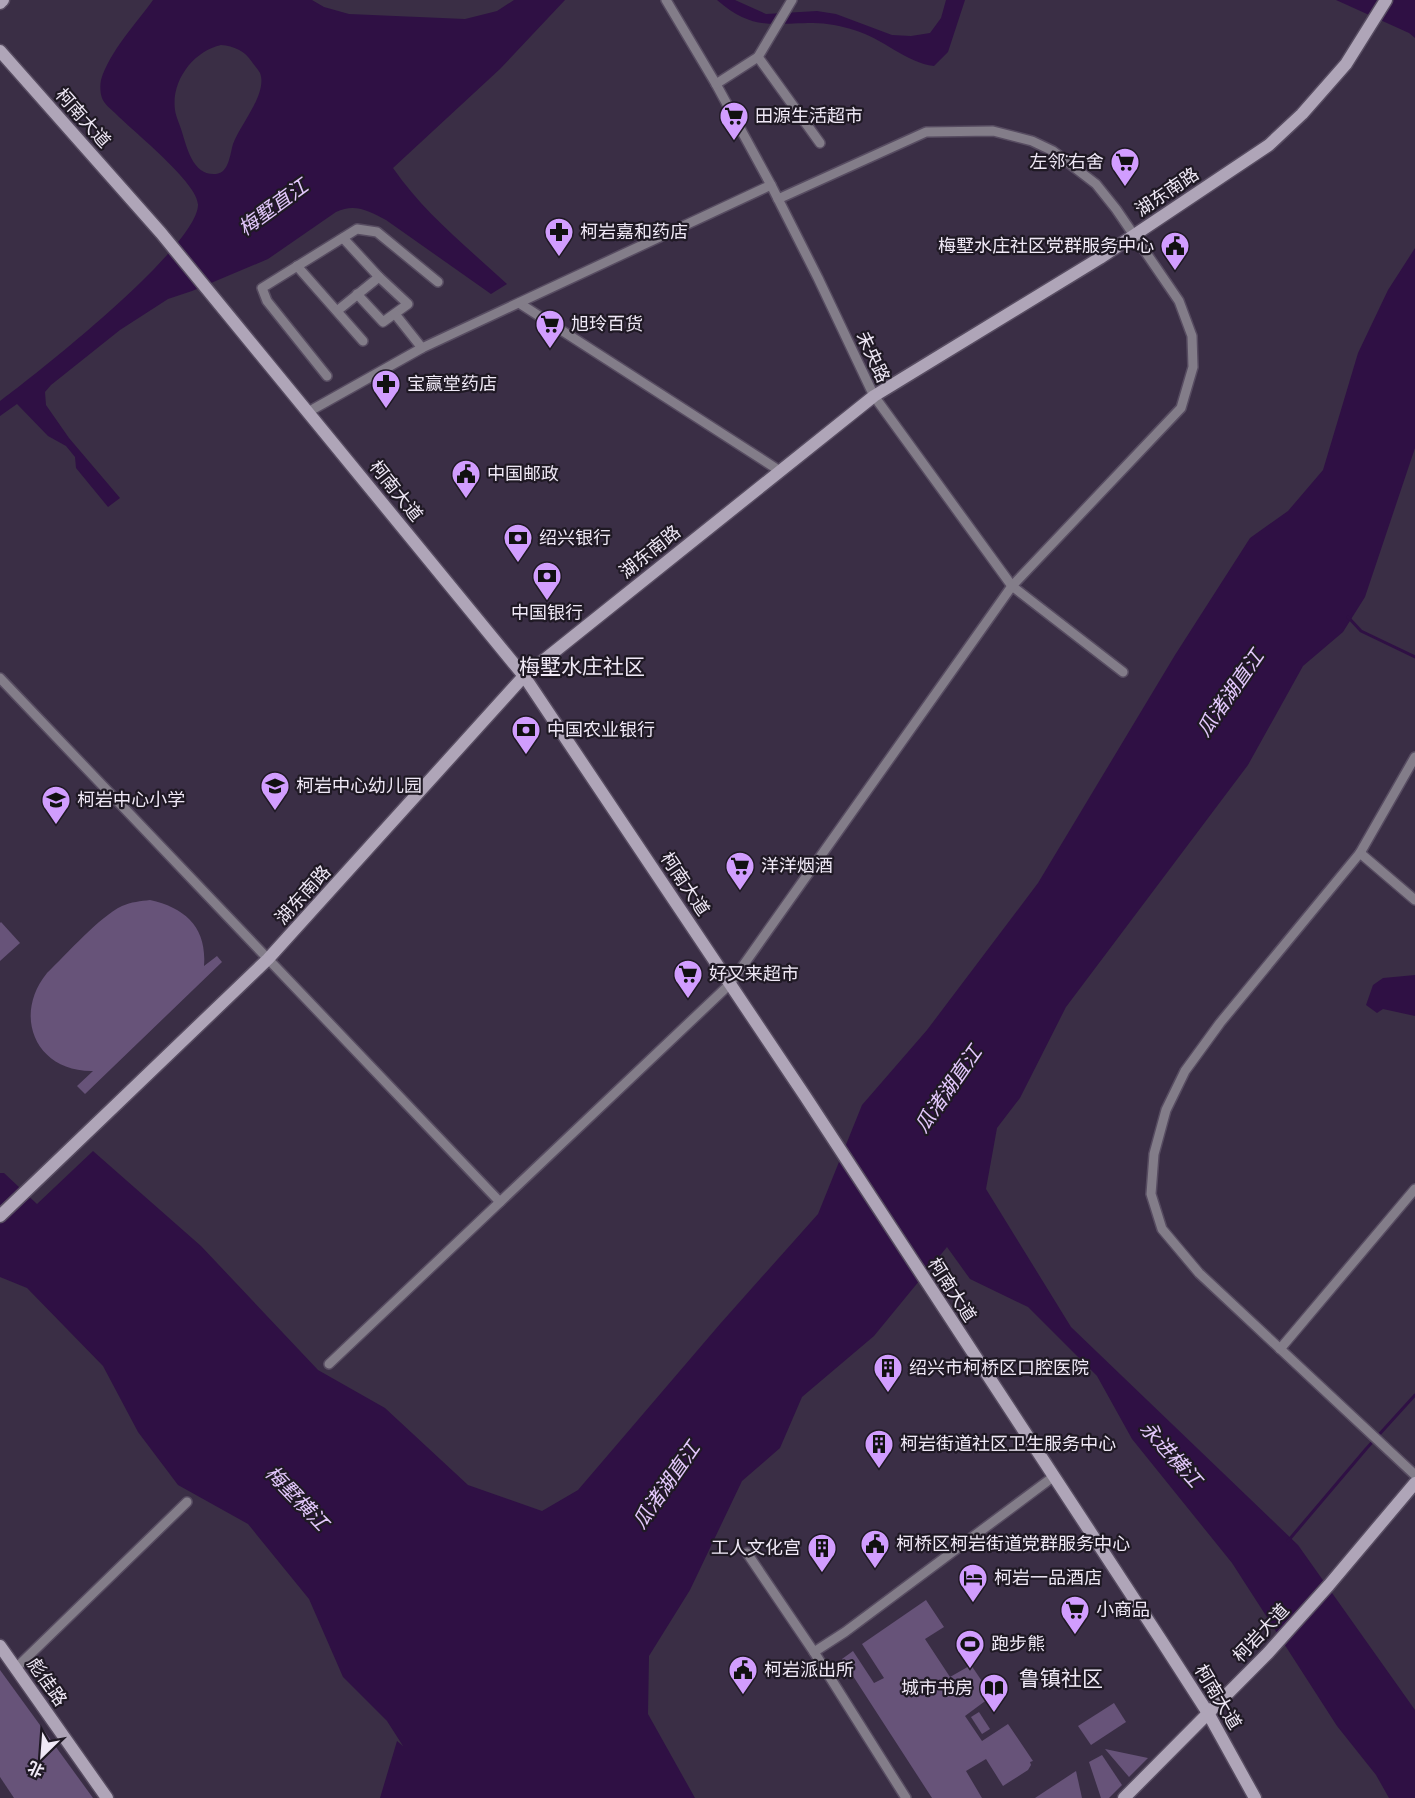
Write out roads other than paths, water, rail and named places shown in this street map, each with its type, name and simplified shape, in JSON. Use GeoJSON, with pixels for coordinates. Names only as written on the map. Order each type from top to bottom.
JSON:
{"type":"FeatureCollection","features":[{"type":"Feature","properties":{"kind":"street"},"geometry":{"type":"LineString","coordinates":[[0,3],[3,0]]}},
{"type":"Feature","properties":{"kind":"street","name":"未央路"},"geometry":{"type":"LineString","coordinates":[[666,0],[716,84],[771,185],[818,278],[873,396],[1011,586],[1124,672]]}},
{"type":"Feature","properties":{"kind":"street"},"geometry":{"type":"LineString","coordinates":[[716,84],[758,57],[792,0]]}},
{"type":"Feature","properties":{"kind":"street","name":"湖东南路"},"geometry":{"type":"LineString","coordinates":[[0,1216],[268,959],[524,676],[873,396],[1100,258],[1269,145],[1302,114],[1346,64],[1386,0]]}},
{"type":"Feature","properties":{"kind":"street","name":"柯南大道"},"geometry":{"type":"LineString","coordinates":[[0,51],[161,233],[524,676],[805,1096],[1208,1713],[1255,1798]]}},
{"type":"Feature","properties":{"kind":"street"},"geometry":{"type":"LineString","coordinates":[[758,57],[820,143]]}},
{"type":"Feature","properties":{"kind":"street"},"geometry":{"type":"LineString","coordinates":[[329,1364],[730,984],[1011,586],[1181,408],[1193,366],[1192,336],[1179,301],[1096,184],[1070,162],[1032,141],[993,131],[926,132],[778,199]]}},
{"type":"Feature","properties":{"kind":"street"},"geometry":{"type":"LineString","coordinates":[[308,412],[422,348],[771,185]]}},
{"type":"Feature","properties":{"kind":"street"},"geometry":{"type":"LineString","coordinates":[[327,376],[267,301],[262,288],[357,229],[377,232],[438,282]]}},
{"type":"Feature","properties":{"kind":"street"},"geometry":{"type":"LineString","coordinates":[[343,238],[408,304],[384,322],[357,294]]}},
{"type":"Feature","properties":{"kind":"street"},"geometry":{"type":"LineString","coordinates":[[297,266],[363,341]]}},
{"type":"Feature","properties":{"kind":"street"},"geometry":{"type":"LineString","coordinates":[[337,311],[379,277]]}},
{"type":"Feature","properties":{"kind":"street"},"geometry":{"type":"LineString","coordinates":[[519,303],[780,471]]}},
{"type":"Feature","properties":{"kind":"street"},"geometry":{"type":"LineString","coordinates":[[395,314],[422,348]]}},
{"type":"Feature","properties":{"kind":"street"},"geometry":{"type":"LineString","coordinates":[[0,678],[500,1202]]}},
{"type":"Feature","properties":{"kind":"street"},"geometry":{"type":"LineString","coordinates":[[1415,758],[1360,853],[1220,1023],[1185,1071],[1166,1110],[1154,1154],[1150,1194],[1162,1229],[1199,1273],[1415,1475]]}},
{"type":"Feature","properties":{"kind":"street"},"geometry":{"type":"LineString","coordinates":[[1360,853],[1415,900]]}},
{"type":"Feature","properties":{"kind":"street"},"geometry":{"type":"LineString","coordinates":[[1280,1349],[1415,1189]]}},
{"type":"Feature","properties":{"kind":"street"},"geometry":{"type":"LineString","coordinates":[[814,1652],[919,1578],[1053,1477]]}},
{"type":"Feature","properties":{"kind":"street","name":"柯岩大道"},"geometry":{"type":"LineString","coordinates":[[1124,1798],[1268,1653],[1415,1483]]}},
{"type":"Feature","properties":{"kind":"street"},"geometry":{"type":"LineString","coordinates":[[15,1669],[187,1502]]}},
{"type":"Feature","properties":{"kind":"street"},"geometry":{"type":"LineString","coordinates":[[747,1553],[814,1652],[906,1798]]}},
{"type":"Feature","properties":{"kind":"street","name":"彪佳路"},"geometry":{"type":"LineString","coordinates":[[0,1646],[107,1798]]}},
{"type":"Feature","properties":{"kind":"water","name":"梅墅直江"},"geometry":{"type":"Polygon","coordinates":[[[153,0],[312,0],[324,7],[349,14],[465,19],[497,11],[514,0],[565,0],[500,69],[393,168],[432,215],[507,284],[491,294],[386,220],[368,211],[349,208],[336,212],[268,259],[168,299],[120,330],[45,392],[46,405],[69,438],[120,498],[108,507],[76,468],[75,457],[66,446],[48,436],[17,404],[0,416],[0,401],[113,308],[172,249],[191,224],[198,205],[196,196],[188,184],[108,107],[101,96],[101,80],[110,59],[153,0]],[[221,45],[202,53],[186,68],[175,99],[176,113],[192,160],[202,171],[216,174],[226,167],[236,136],[257,99],[261,81],[260,73],[246,55],[235,48],[221,45]]]}},
{"type":"Feature","properties":{"kind":"water"},"geometry":{"type":"Polygon","coordinates":[[[717,0],[735,0],[766,14],[817,11],[836,14],[892,35],[911,36],[930,33],[941,18],[946,0],[965,0],[948,52],[934,66],[914,60],[854,30],[813,23],[774,24],[752,21],[741,17],[717,0]]]}},
{"type":"Feature","properties":{"kind":"water"},"geometry":{"type":"Polygon","coordinates":[[[1336,0],[1415,0],[1415,38],[1409,33],[1336,0]]]}},
{"type":"Feature","properties":{"kind":"water"},"geometry":{"type":"Polygon","coordinates":[[[1415,248],[1415,448],[1365,597],[1343,632],[1303,666],[1248,765],[1066,1007],[1020,1098],[997,1128],[986,1189],[1071,1327],[1298,1545],[1415,1710],[1415,1798],[1389,1798],[1376,1775],[1337,1726],[1232,1563],[1132,1439],[1097,1376],[1028,1307],[970,1279],[947,1247],[874,1336],[802,1397],[780,1448],[742,1481],[690,1590],[649,1656],[648,1714],[695,1798],[380,1798],[397,1741],[403,1746],[387,1721],[343,1677],[309,1599],[248,1524],[178,1485],[138,1432],[103,1366],[27,1288],[0,1277],[0,1173],[4,1173],[37,1204],[93,1151],[201,1246],[318,1370],[385,1408],[468,1485],[542,1511],[578,1490],[818,1214],[862,1105],[927,1030],[1038,883],[1175,655],[1250,538],[1288,511],[1323,470],[1358,353],[1388,290],[1415,248]]]}},
{"type":"Feature","properties":{"kind":"water"},"geometry":{"type":"Polygon","coordinates":[[[1415,975],[1415,1016],[1383,1009],[1377,1013],[1366,1005],[1373,985],[1383,978],[1415,975]]]}},
{"type":"Feature","properties":{"kind":"waterway"},"geometry":{"type":"LineString","coordinates":[[1348,617],[1361,631],[1415,657]]}},
{"type":"Feature","properties":{"kind":"waterway"},"geometry":{"type":"LineString","coordinates":[[1288,1541],[1415,1395]]}},
{"type":"Feature","properties":{"kind":"place","name":"田源生活超市"},"geometry":{"type":"Point","coordinates":[734,142]}},
{"type":"Feature","properties":{"kind":"place","name":"左邻˙右舍"},"geometry":{"type":"Point","coordinates":[1125,188]}},
{"type":"Feature","properties":{"kind":"place","name":"柯岩嘉和药店"},"geometry":{"type":"Point","coordinates":[559,258]}},
{"type":"Feature","properties":{"kind":"place","name":"梅墅水庄社区党群服务中心"},"geometry":{"type":"Point","coordinates":[1175,272]}},
{"type":"Feature","properties":{"kind":"place","name":"旭玲百货"},"geometry":{"type":"Point","coordinates":[550,350]}},
{"type":"Feature","properties":{"kind":"place","name":"宝赢堂药店"},"geometry":{"type":"Point","coordinates":[386,410]}},
{"type":"Feature","properties":{"kind":"place","name":"中国邮政"},"geometry":{"type":"Point","coordinates":[466,500]}},
{"type":"Feature","properties":{"kind":"place","name":"绍兴银行"},"geometry":{"type":"Point","coordinates":[518,564]}},
{"type":"Feature","properties":{"kind":"place","name":"中国银行"},"geometry":{"type":"Point","coordinates":[547,602]}},
{"type":"Feature","properties":{"kind":"place","name":"中国农业银行"},"geometry":{"type":"Point","coordinates":[526,756]}},
{"type":"Feature","properties":{"kind":"place","name":"柯岩中心幼儿园"},"geometry":{"type":"Point","coordinates":[275,812]}},
{"type":"Feature","properties":{"kind":"place","name":"柯岩中心小学"},"geometry":{"type":"Point","coordinates":[56,826]}},
{"type":"Feature","properties":{"kind":"place","name":"洋洋烟酒"},"geometry":{"type":"Point","coordinates":[740,892]}},
{"type":"Feature","properties":{"kind":"place","name":"好又来超市"},"geometry":{"type":"Point","coordinates":[688,1000]}},
{"type":"Feature","properties":{"kind":"place","name":"绍兴市柯桥区口腔医院"},"geometry":{"type":"Point","coordinates":[888,1394]}},
{"type":"Feature","properties":{"kind":"place","name":"柯岩街道社区卫生服务中心"},"geometry":{"type":"Point","coordinates":[879,1470]}},
{"type":"Feature","properties":{"kind":"place","name":"柯桥区柯岩街道党群服务中心"},"geometry":{"type":"Point","coordinates":[875,1570]}},
{"type":"Feature","properties":{"kind":"place","name":"工人文化宫"},"geometry":{"type":"Point","coordinates":[822,1574]}},
{"type":"Feature","properties":{"kind":"place","name":"柯岩一品酒店"},"geometry":{"type":"Point","coordinates":[973,1604]}},
{"type":"Feature","properties":{"kind":"place","name":"小商品"},"geometry":{"type":"Point","coordinates":[1075,1636]}},
{"type":"Feature","properties":{"kind":"place","name":"跑步熊"},"geometry":{"type":"Point","coordinates":[970,1670]}},
{"type":"Feature","properties":{"kind":"place","name":"柯岩派出所"},"geometry":{"type":"Point","coordinates":[743,1696]}},
{"type":"Feature","properties":{"kind":"place","name":"城市书房"},"geometry":{"type":"Point","coordinates":[994,1714]}},
{"type":"Feature","properties":{"kind":"district","name":"梅墅水庄社区"},"geometry":{"type":"Point","coordinates":[582,667]}},
{"type":"Feature","properties":{"kind":"district","name":"鲁镇社区"},"geometry":{"type":"Point","coordinates":[1061,1679]}},
{"type":"Feature","properties":{"kind":"water label","name":"瓜渚湖直江"},"geometry":{"type":"Point","coordinates":[1230,693]}},
{"type":"Feature","properties":{"kind":"water label","name":"瓜渚湖直江"},"geometry":{"type":"Point","coordinates":[948,1089]}},
{"type":"Feature","properties":{"kind":"water label","name":"永进横江"},"geometry":{"type":"Point","coordinates":[1171,1454]}},
{"type":"Feature","properties":{"kind":"water label","name":"瓜渚湖直江"},"geometry":{"type":"Point","coordinates":[666,1485]}},
{"type":"Feature","properties":{"kind":"water label","name":"梅墅横江"},"geometry":{"type":"Point","coordinates":[297,1498]}}]}
